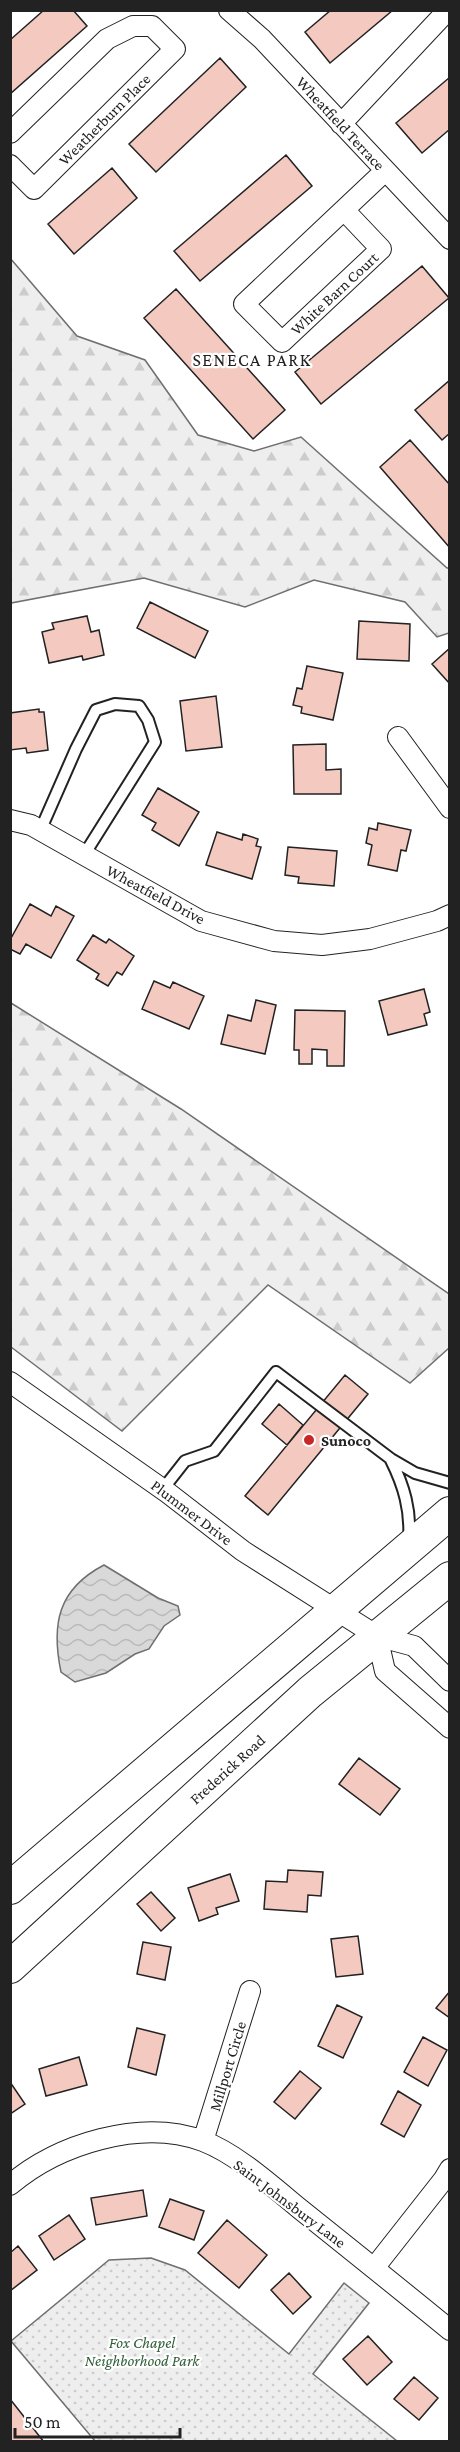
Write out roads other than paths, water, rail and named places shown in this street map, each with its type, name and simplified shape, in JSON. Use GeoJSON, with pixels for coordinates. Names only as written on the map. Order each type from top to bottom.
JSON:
{"type":"FeatureCollection","features":[{"type":"Feature","properties":{"kind":"main road"},"geometry":{"type":"LineString","coordinates":[[10,1888],[450,1513]]}},
{"type":"Feature","properties":{"kind":"main road","name":"Frederick Road"},"geometry":{"type":"LineString","coordinates":[[10,1967],[310,1692],[450,1578]]}},
{"type":"Feature","properties":{"kind":"street","name":"Wheatfield Terrace"},"geometry":{"type":"LineString","coordinates":[[229,10],[262,39],[450,239]]}},
{"type":"Feature","properties":{"kind":"street"},"geometry":{"type":"LineString","coordinates":[[341,124],[448,10]]}},
{"type":"Feature","properties":{"kind":"street","name":"Weatherburn Place"},"geometry":{"type":"LineString","coordinates":[[10,133],[107,39],[154,18],[175,49],[34,189],[10,165]]}},
{"type":"Feature","properties":{"kind":"street","name":"White Barn Court"},"geometry":{"type":"LineString","coordinates":[[344,210],[381,249],[282,342],[244,304],[385,171]]}},
{"type":"Feature","properties":{"kind":"street"},"geometry":{"type":"LineString","coordinates":[[398,737],[450,808]]}},
{"type":"Feature","properties":{"kind":"street","name":"Wheatfield Drive"},"geometry":{"type":"LineString","coordinates":[[10,820],[40,831],[201,921],[274,941],[322,945],[370,939],[437,921],[450,915]]}},
{"type":"Feature","properties":{"kind":"street","name":"Plummer Drive"},"geometry":{"type":"LineString","coordinates":[[10,1382],[163,1489],[243,1551],[377,1636],[414,1646],[450,1681]]}},
{"type":"Feature","properties":{"kind":"street"},"geometry":{"type":"LineString","coordinates":[[377,1636],[385,1671],[450,1728]]}},
{"type":"Feature","properties":{"kind":"street","name":"Millport Circle"},"geometry":{"type":"LineString","coordinates":[[203,2142],[250,1991]]}},
{"type":"Feature","properties":{"kind":"street","name":"Saint Johnsbury Lane"},"geometry":{"type":"LineString","coordinates":[[10,2185],[24,2174],[67,2149],[96,2139],[128,2135],[169,2134],[203,2142],[249,2168],[450,2330]]}},
{"type":"Feature","properties":{"kind":"street"},"geometry":{"type":"LineString","coordinates":[[374,2268],[450,2169]]}},
{"type":"Feature","properties":{"kind":"lane"},"geometry":{"type":"LineString","coordinates":[[40,831],[96,710],[115,704],[139,706],[148,720],[155,742],[84,855]]}},
{"type":"Feature","properties":{"kind":"lane"},"geometry":{"type":"LineString","coordinates":[[163,1489],[185,1461],[214,1451],[276,1372],[391,1459],[415,1473],[450,1484]]}},
{"type":"Feature","properties":{"kind":"lane"},"geometry":{"type":"LineString","coordinates":[[391,1459],[408,1504],[409,1548]]}},
{"type":"Feature","properties":{"kind":"water"},"geometry":{"type":"Polygon","coordinates":[[[104,1565],[158,1598],[178,1606],[180,1615],[164,1626],[149,1649],[135,1654],[106,1673],[75,1682],[61,1672],[57,1638],[61,1610],[76,1585],[104,1565]]]}},
{"type":"Feature","properties":{"kind":"place","name":"Sunoco"},"geometry":{"type":"Point","coordinates":[309,1440]}},
{"type":"Feature","properties":{"kind":"district","name":"SENECA PARK"},"geometry":{"type":"Point","coordinates":[252,360]}},
{"type":"Feature","properties":{"kind":"park label","name":"Fox Chapel Neighborhood Park"},"geometry":{"type":"Point","coordinates":[142,2351]}}]}
